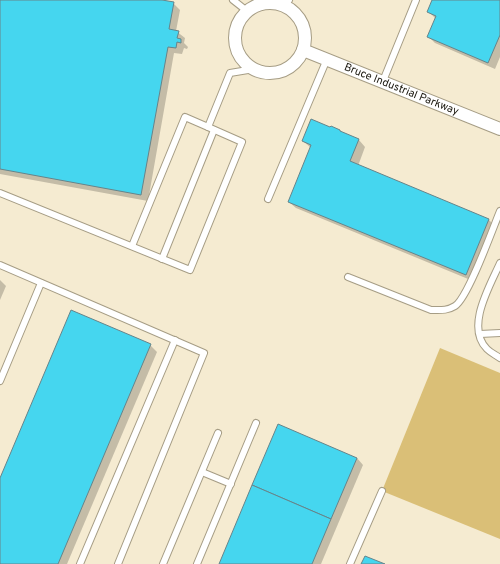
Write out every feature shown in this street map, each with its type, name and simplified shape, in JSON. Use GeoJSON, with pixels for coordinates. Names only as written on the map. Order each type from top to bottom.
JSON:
{"type":"FeatureCollection","features":[{"type":"Feature","properties":{"kind":"street"},"geometry":{"type":"LineString","coordinates":[[273,2],[287,3],[302,24],[306,40],[298,60],[288,68],[277,72],[265,73],[254,69],[244,61],[238,51],[235,40],[236,28],[247,11],[261,4],[273,2]]}},
{"type":"Feature","properties":{"kind":"street","name":"Bruce Industrial Parkway"},"geometry":{"type":"LineString","coordinates":[[303,50],[500,129]]}},
{"type":"Feature","properties":{"kind":"lane"},"geometry":{"type":"LineString","coordinates":[[233,0],[247,11]]}},
{"type":"Feature","properties":{"kind":"lane"},"geometry":{"type":"LineString","coordinates":[[383,81],[416,0]]}},
{"type":"Feature","properties":{"kind":"lane"},"geometry":{"type":"LineString","coordinates":[[268,199],[327,59]]}},
{"type":"Feature","properties":{"kind":"lane"},"geometry":{"type":"LineString","coordinates":[[162,259],[230,73],[254,69]]}},
{"type":"Feature","properties":{"kind":"lane"},"geometry":{"type":"LineString","coordinates":[[0,193],[190,270],[242,142],[185,117],[132,246]]}},
{"type":"Feature","properties":{"kind":"lane"},"geometry":{"type":"LineString","coordinates":[[348,277],[431,310],[445,310],[456,305],[466,292],[500,211]]}},
{"type":"Feature","properties":{"kind":"lane"},"geometry":{"type":"LineString","coordinates":[[500,263],[479,311],[478,330],[481,340],[487,349],[500,358]]}},
{"type":"Feature","properties":{"kind":"lane"},"geometry":{"type":"LineString","coordinates":[[0,265],[204,353],[118,564]]}},
{"type":"Feature","properties":{"kind":"lane"},"geometry":{"type":"LineString","coordinates":[[0,381],[41,283]]}},
{"type":"Feature","properties":{"kind":"lane"},"geometry":{"type":"LineString","coordinates":[[480,334],[500,333]]}},
{"type":"Feature","properties":{"kind":"lane"},"geometry":{"type":"LineString","coordinates":[[80,564],[175,340]]}},
{"type":"Feature","properties":{"kind":"lane"},"geometry":{"type":"LineString","coordinates":[[197,564],[256,423]]}},
{"type":"Feature","properties":{"kind":"lane"},"geometry":{"type":"LineString","coordinates":[[163,564],[218,433]]}},
{"type":"Feature","properties":{"kind":"lane"},"geometry":{"type":"LineString","coordinates":[[202,472],[231,484]]}},
{"type":"Feature","properties":{"kind":"lane"},"geometry":{"type":"LineString","coordinates":[[350,564],[382,491]]}},
{"type":"Feature","properties":{"kind":"shaded area"},"geometry":{"type":"Polygon","coordinates":[[[440,348],[500,373],[500,539],[382,491],[440,348]]]}},
{"type":"Feature","properties":{"kind":"building"},"geometry":{"type":"Polygon","coordinates":[[[0,0],[162,0],[174,2],[169,29],[179,31],[177,38],[181,39],[181,43],[177,42],[176,48],[168,47],[141,195],[0,169],[0,0]]]}},
{"type":"Feature","properties":{"kind":"building"},"geometry":{"type":"Polygon","coordinates":[[[432,0],[500,0],[500,35],[488,63],[427,37],[436,16],[427,12],[432,0]]]}},
{"type":"Feature","properties":{"kind":"building"},"geometry":{"type":"Polygon","coordinates":[[[311,119],[330,127],[331,126],[359,139],[350,161],[489,219],[466,275],[288,202],[311,145],[302,141],[311,119]]]}},
{"type":"Feature","properties":{"kind":"building"},"geometry":{"type":"Polygon","coordinates":[[[71,310],[151,344],[58,564],[0,564],[0,478],[71,310]]]}},
{"type":"Feature","properties":{"kind":"building"},"geometry":{"type":"Polygon","coordinates":[[[278,424],[357,458],[331,519],[252,485],[278,424]]]}},
{"type":"Feature","properties":{"kind":"building"},"geometry":{"type":"Polygon","coordinates":[[[252,485],[331,519],[312,564],[219,564],[252,485]]]}},
{"type":"Feature","properties":{"kind":"building"},"geometry":{"type":"Polygon","coordinates":[[[365,556],[385,564],[361,564],[365,556]]]}}]}
